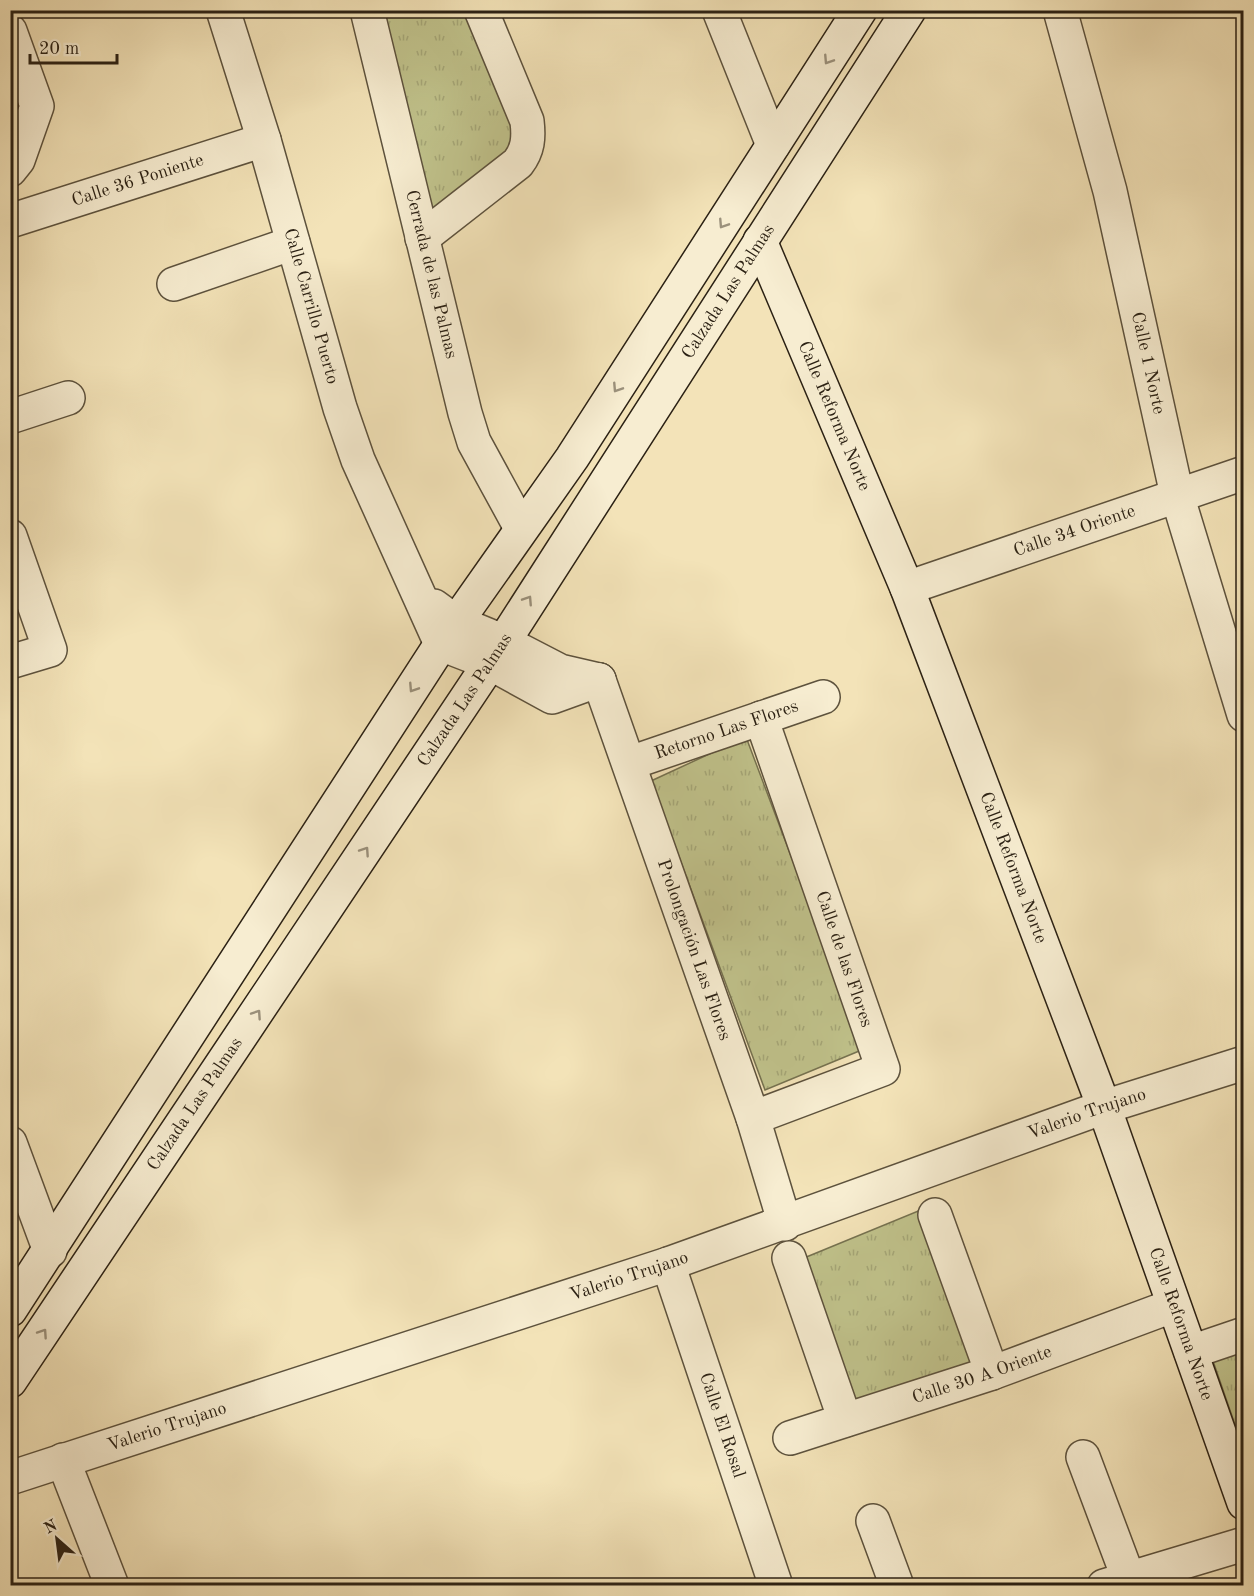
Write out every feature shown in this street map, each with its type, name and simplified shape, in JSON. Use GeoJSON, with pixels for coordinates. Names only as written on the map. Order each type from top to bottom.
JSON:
{"type":"FeatureCollection","features":[{"type":"Feature","properties":{"kind":"street","name":"Calle Carrillo Puerto"},"geometry":{"type":"LineString","coordinates":[[223,10],[264,140],[340,408],[358,460],[418,594],[448,633]]}},
{"type":"Feature","properties":{"kind":"street","name":"Cerrada de las Palmas"},"geometry":{"type":"LineString","coordinates":[[367,10],[465,413],[474,442],[521,528]]}},
{"type":"Feature","properties":{"kind":"street"},"geometry":{"type":"LineString","coordinates":[[422,238],[518,164],[525,154],[529,136],[527,121],[481,10]]}},
{"type":"Feature","properties":{"kind":"street"},"geometry":{"type":"LineString","coordinates":[[719,10],[773,145]]}},
{"type":"Feature","properties":{"kind":"street"},"geometry":{"type":"LineString","coordinates":[[10,1310],[448,633],[572,458],[860,10]]}},
{"type":"Feature","properties":{"kind":"street","name":"Calzada Las Palmas"},"geometry":{"type":"LineString","coordinates":[[10,1381],[496,652],[909,10]]}},
{"type":"Feature","properties":{"kind":"street","name":"Calle 1 Norte"},"geometry":{"type":"LineString","coordinates":[[1060,10],[1110,191],[1177,495],[1235,654],[1244,715]]}},
{"type":"Feature","properties":{"kind":"street"},"geometry":{"type":"LineString","coordinates":[[10,31],[37,106],[18,160],[10,170]]}},
{"type":"Feature","properties":{"kind":"street","name":"Calle 36 Poniente"},"geometry":{"type":"LineString","coordinates":[[10,221],[264,140]]}},
{"type":"Feature","properties":{"kind":"street","name":"Calle Reforma Norte"},"geometry":{"type":"LineString","coordinates":[[760,241],[907,588],[1104,1107],[1172,1306],[1191,1352],[1244,1503]]}},
{"type":"Feature","properties":{"kind":"street"},"geometry":{"type":"LineString","coordinates":[[174,284],[293,243]]}},
{"type":"Feature","properties":{"kind":"street"},"geometry":{"type":"LineString","coordinates":[[10,417],[69,398]]}},
{"type":"Feature","properties":{"kind":"street"},"geometry":{"type":"LineString","coordinates":[[572,458],[606,479]]}},
{"type":"Feature","properties":{"kind":"street","name":"Calle 34 Oriente"},"geometry":{"type":"LineString","coordinates":[[907,588],[1244,473]]}},
{"type":"Feature","properties":{"kind":"street"},"geometry":{"type":"LineString","coordinates":[[10,536],[50,650],[10,662]]}},
{"type":"Feature","properties":{"kind":"street","name":"Prolongación Las Flores"},"geometry":{"type":"LineString","coordinates":[[448,633],[496,652],[552,697],[598,680],[630,763],[753,1118],[785,1224]]}},
{"type":"Feature","properties":{"kind":"street","name":"Retorno Las Flores"},"geometry":{"type":"LineString","coordinates":[[630,763],[823,697]]}},
{"type":"Feature","properties":{"kind":"street","name":"Calle de las Flores"},"geometry":{"type":"LineString","coordinates":[[753,1118],[883,1069],[761,718]]}},
{"type":"Feature","properties":{"kind":"street","name":"Valerio Trujano"},"geometry":{"type":"LineString","coordinates":[[10,1478],[668,1264],[785,1224],[1104,1107],[1244,1063]]}},
{"type":"Feature","properties":{"kind":"street"},"geometry":{"type":"LineString","coordinates":[[10,1143],[50,1251]]}},
{"type":"Feature","properties":{"kind":"street"},"geometry":{"type":"LineString","coordinates":[[935,1215],[992,1373]]}},
{"type":"Feature","properties":{"kind":"street"},"geometry":{"type":"LineString","coordinates":[[789,1258],[845,1420]]}},
{"type":"Feature","properties":{"kind":"street","name":"Calle El Rosal"},"geometry":{"type":"LineString","coordinates":[[668,1264],[776,1586]]}},
{"type":"Feature","properties":{"kind":"street","name":"Calle 30 A Oriente"},"geometry":{"type":"LineString","coordinates":[[790,1438],[992,1373],[1172,1306]]}},
{"type":"Feature","properties":{"kind":"street"},"geometry":{"type":"LineString","coordinates":[[1191,1352],[1244,1334]]}},
{"type":"Feature","properties":{"kind":"street"},"geometry":{"type":"LineString","coordinates":[[1083,1457],[1116,1581],[1244,1544]]}},
{"type":"Feature","properties":{"kind":"street"},"geometry":{"type":"LineString","coordinates":[[63,1460],[112,1586]]}},
{"type":"Feature","properties":{"kind":"street"},"geometry":{"type":"LineString","coordinates":[[873,1521],[897,1586]]}},
{"type":"Feature","properties":{"kind":"green space"},"geometry":{"type":"Polygon","coordinates":[[[378,11],[470,11],[524,148],[425,221],[378,11]]]}},
{"type":"Feature","properties":{"kind":"green space"},"geometry":{"type":"Polygon","coordinates":[[[746,737],[864,1049],[765,1090],[651,781],[746,737]]]}},
{"type":"Feature","properties":{"kind":"green space"},"geometry":{"type":"Polygon","coordinates":[[[928,1207],[971,1363],[856,1405],[804,1258],[928,1207]]]}},
{"type":"Feature","properties":{"kind":"green space"},"geometry":{"type":"Polygon","coordinates":[[[1243,1347],[1243,1448],[1212,1358],[1243,1347]]]}}]}
